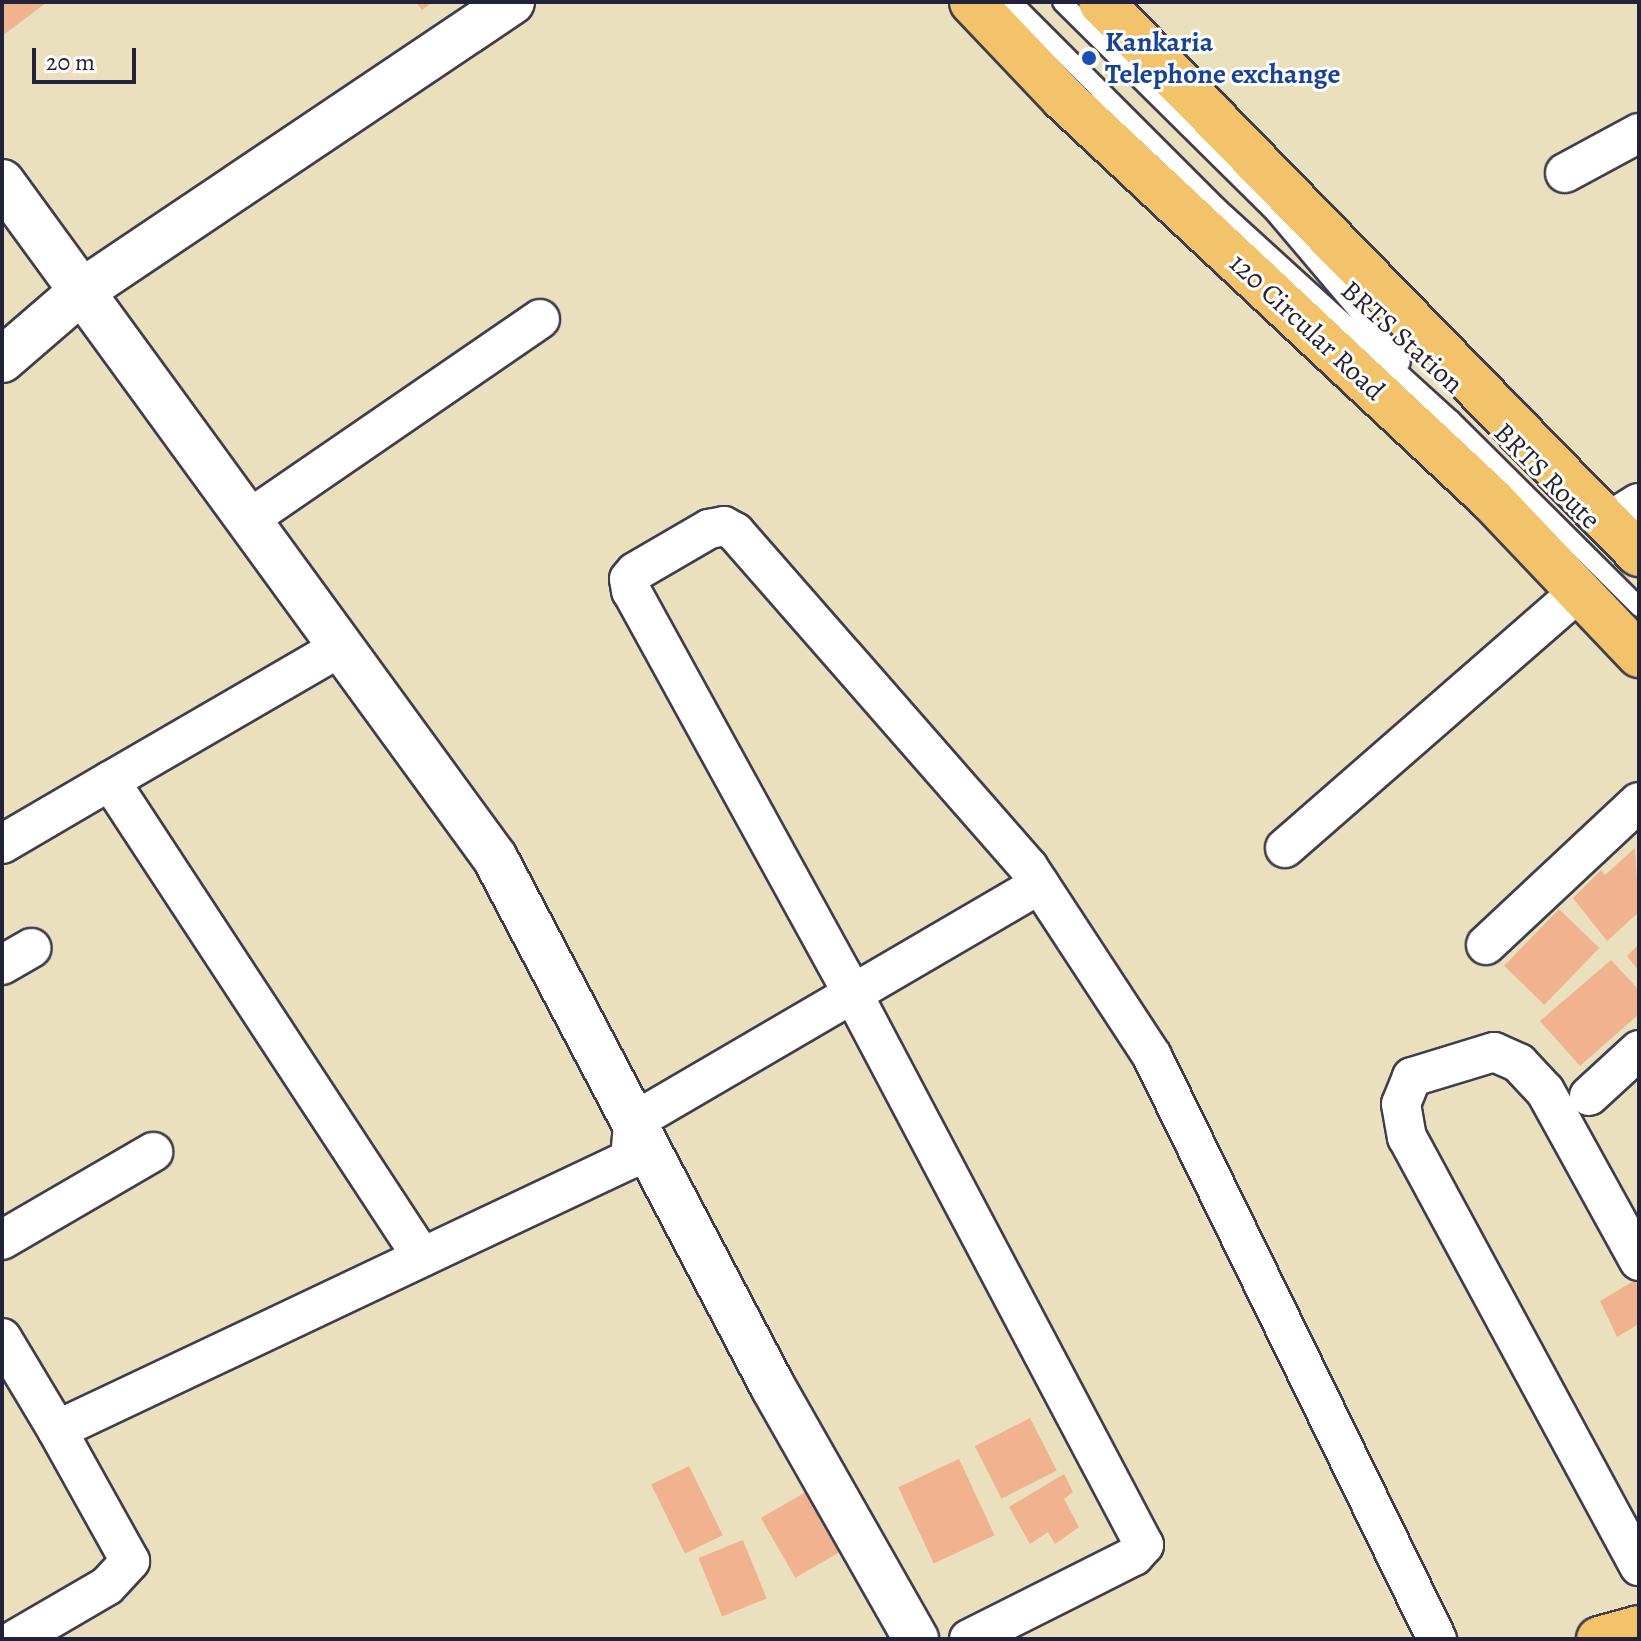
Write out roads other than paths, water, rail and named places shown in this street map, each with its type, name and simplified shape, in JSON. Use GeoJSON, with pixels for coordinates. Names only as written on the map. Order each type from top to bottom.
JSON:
{"type":"FeatureCollection","features":[{"type":"Feature","properties":{"kind":"main road","name":"120 Circular Road"},"geometry":{"type":"LineString","coordinates":[[972,2],[1063,98],[1492,500],[1639,655]]}},
{"type":"Feature","properties":{"kind":"main road"},"geometry":{"type":"LineString","coordinates":[[1101,2],[1624,512],[1639,554]]}},
{"type":"Feature","properties":{"kind":"main road"},"geometry":{"type":"LineString","coordinates":[[1599,1639],[1639,1628]]}},
{"type":"Feature","properties":{"kind":"street"},"geometry":{"type":"LineString","coordinates":[[2,360],[82,291],[512,2]]}},
{"type":"Feature","properties":{"kind":"street"},"geometry":{"type":"LineString","coordinates":[[1565,173],[1639,133]]}},
{"type":"Feature","properties":{"kind":"street"},"geometry":{"type":"LineString","coordinates":[[2,182],[495,858],[773,1387],[916,1639]]}},
{"type":"Feature","properties":{"kind":"street"},"geometry":{"type":"LineString","coordinates":[[249,519],[540,319]]}},
{"type":"Feature","properties":{"kind":"street"},"geometry":{"type":"LineString","coordinates":[[969,1639],[1134,1556],[1144,1545],[853,994],[631,591],[629,579],[635,572],[696,536],[724,526],[735,532],[1040,884],[1152,1056],[1437,1639]]}},
{"type":"Feature","properties":{"kind":"street"},"geometry":{"type":"LineString","coordinates":[[1285,848],[1578,592]]}},
{"type":"Feature","properties":{"kind":"street"},"geometry":{"type":"LineString","coordinates":[[2,844],[341,647]]}},
{"type":"Feature","properties":{"kind":"street"},"geometry":{"type":"LineString","coordinates":[[110,781],[422,1257]]}},
{"type":"Feature","properties":{"kind":"street"},"geometry":{"type":"LineString","coordinates":[[1486,945],[1639,802]]}},
{"type":"Feature","properties":{"kind":"street"},"geometry":{"type":"LineString","coordinates":[[633,1122],[1040,884]]}},
{"type":"Feature","properties":{"kind":"street"},"geometry":{"type":"LineString","coordinates":[[1589,1096],[1639,1050]]}},
{"type":"Feature","properties":{"kind":"street"},"geometry":{"type":"LineString","coordinates":[[1639,1261],[1545,1091],[1519,1063],[1494,1052],[1412,1077],[1401,1104],[1407,1137],[1639,1566]]}},
{"type":"Feature","properties":{"kind":"street"},"geometry":{"type":"LineString","coordinates":[[57,1430],[630,1159],[633,1122]]}},
{"type":"Feature","properties":{"kind":"street"},"geometry":{"type":"LineString","coordinates":[[2,1240],[153,1152]]}},
{"type":"Feature","properties":{"kind":"street"},"geometry":{"type":"LineString","coordinates":[[2,1338],[130,1561],[107,1586],[16,1639]]}},
{"type":"Feature","properties":{"kind":"lane","name":"BRTS Station"},"geometry":{"type":"LineString","coordinates":[[1012,2],[1218,208],[1450,419]]}},
{"type":"Feature","properties":{"kind":"lane","name":"BRTS Station"},"geometry":{"type":"LineString","coordinates":[[1062,2],[1275,213],[1450,419]]}},
{"type":"Feature","properties":{"kind":"lane","name":"BRTS Route"},"geometry":{"type":"LineString","coordinates":[[1450,419],[1639,607]]}},
{"type":"Feature","properties":{"kind":"place","name":"Kankaria Telephone exchange"},"geometry":{"type":"Point","coordinates":[1089,58]}}]}
